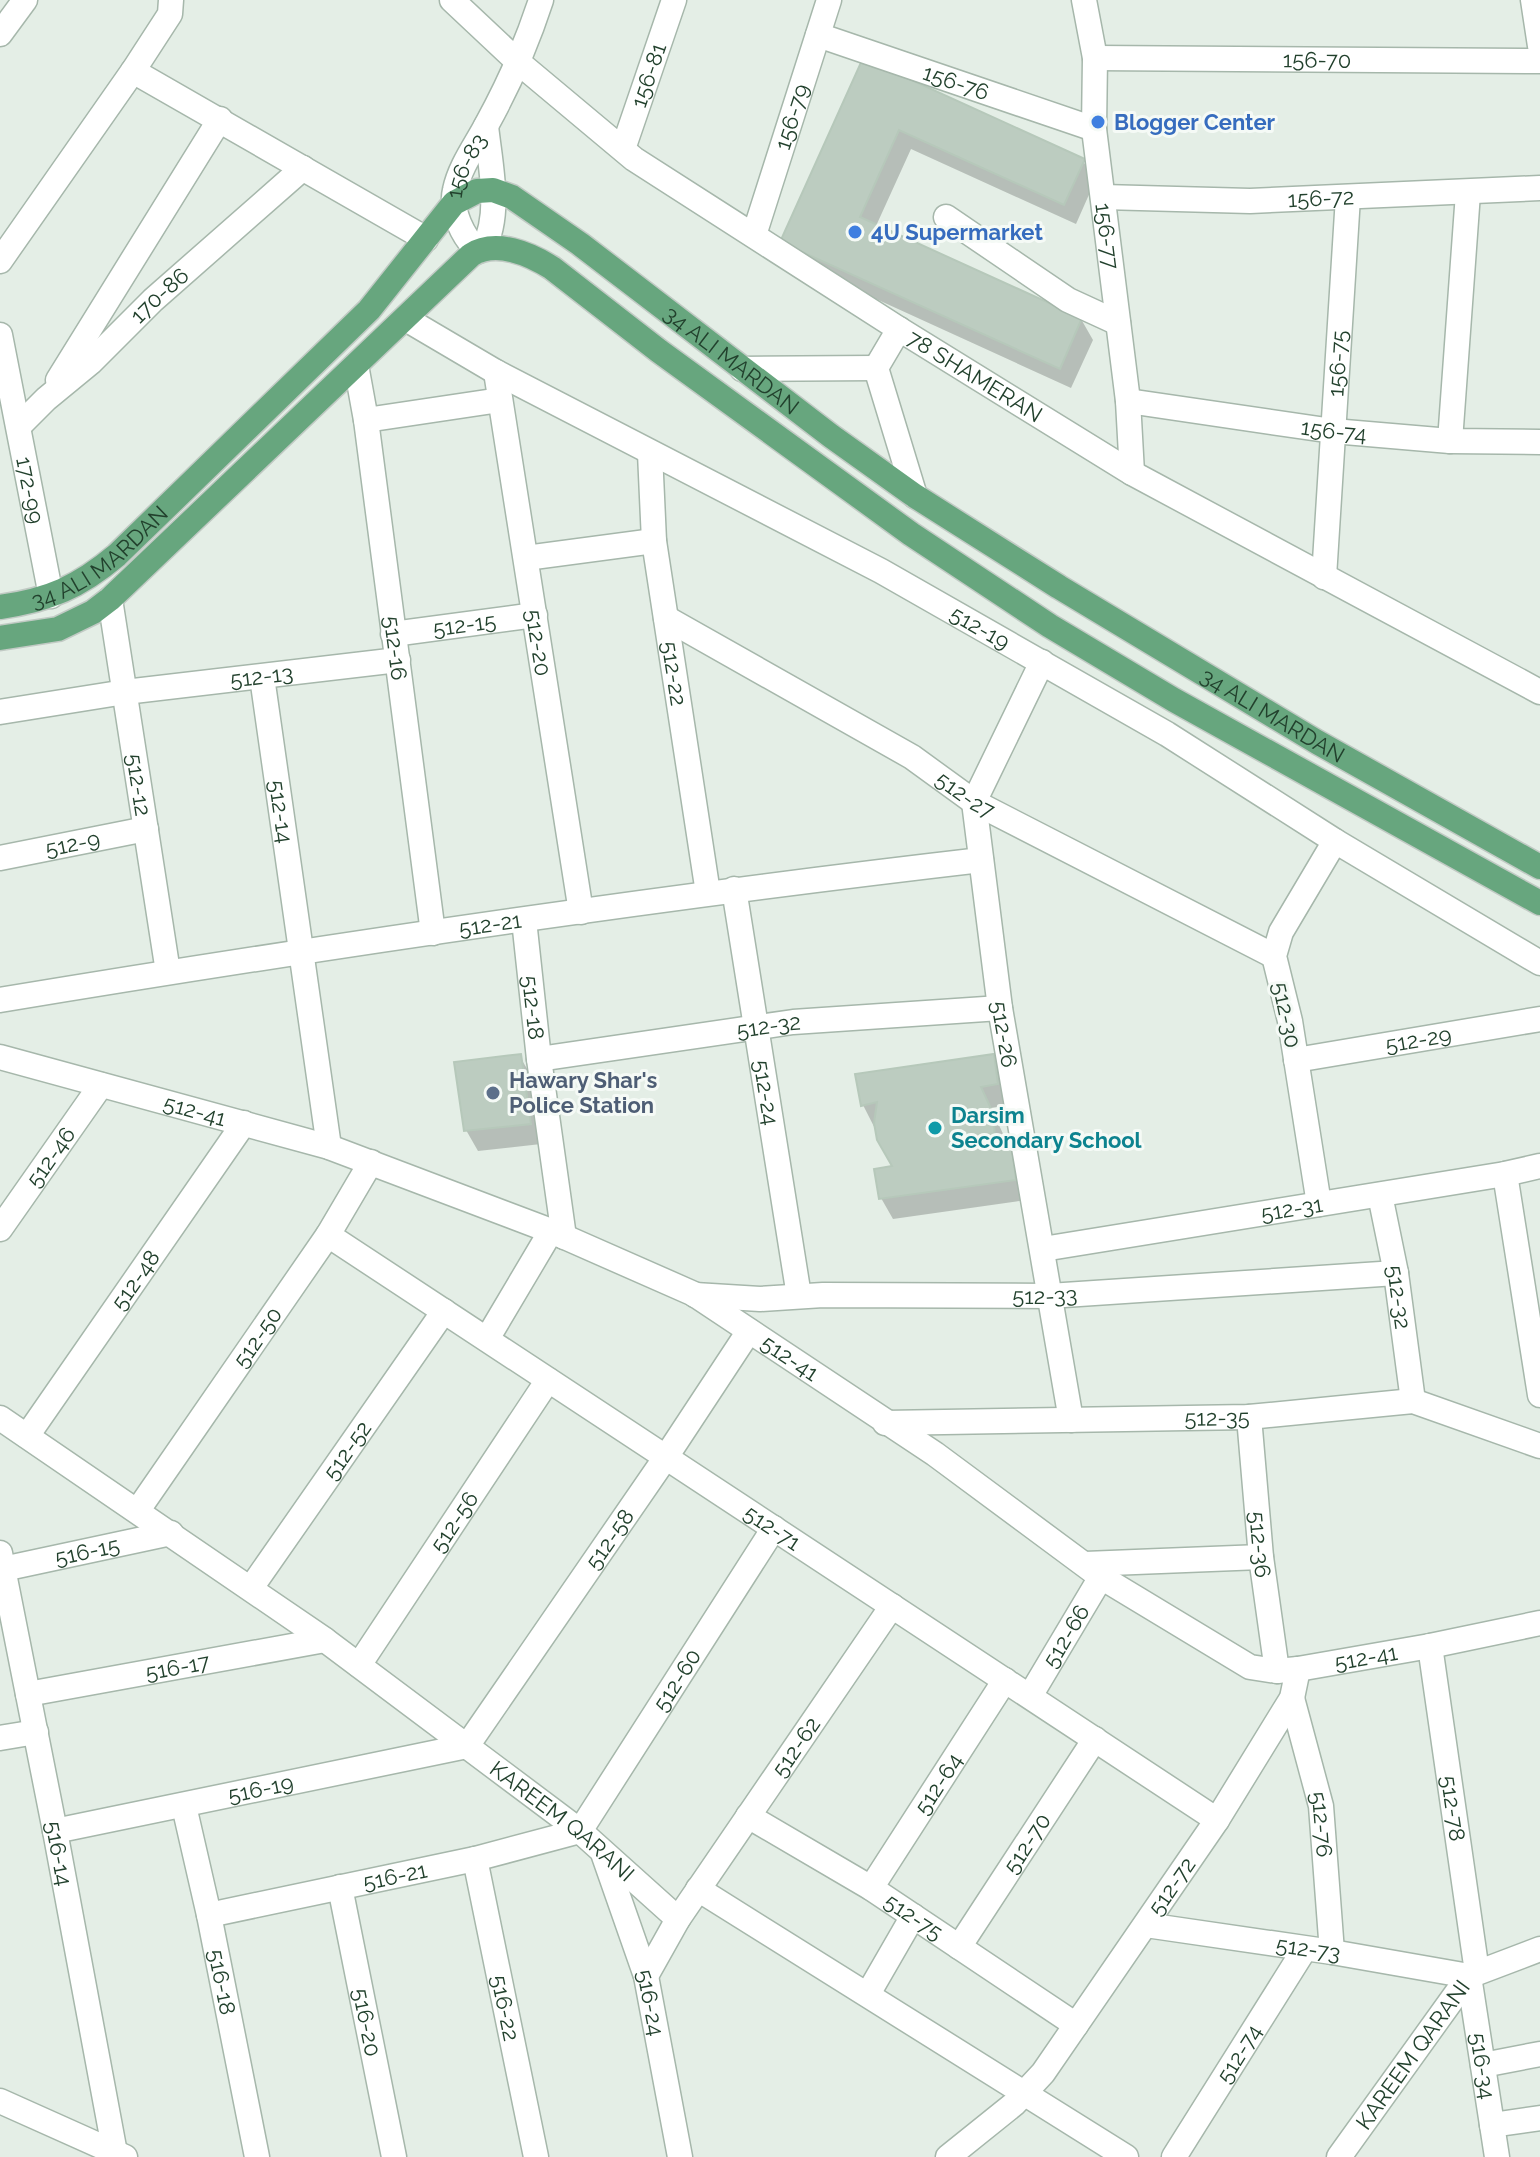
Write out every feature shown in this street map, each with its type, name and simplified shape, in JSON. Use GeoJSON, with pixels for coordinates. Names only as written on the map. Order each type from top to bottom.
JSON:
{"type":"FeatureCollection","features":[{"type":"Feature","properties":{"kind":"main road"},"geometry":{"type":"LineString","coordinates":[[454,203],[477,191],[493,190]]}},
{"type":"Feature","properties":{"kind":"main road","name":"34 ALI MARDAN"},"geometry":{"type":"LineString","coordinates":[[493,190],[512,197],[567,235],[915,496],[1059,587],[1317,742],[1540,867]]}},
{"type":"Feature","properties":{"kind":"main road","name":"34 ALI MARDAN"},"geometry":{"type":"LineString","coordinates":[[0,607],[51,596],[81,583],[117,555],[369,310],[454,203]]}},
{"type":"Feature","properties":{"kind":"main road","name":"34 ALI MARDAN"},"geometry":{"type":"LineString","coordinates":[[0,638],[58,629],[93,612],[455,269],[480,250],[523,253],[552,268],[671,360],[911,534],[1050,626],[1174,700],[1540,903]]}},
{"type":"Feature","properties":{"kind":"main road"},"geometry":{"type":"LineString","coordinates":[[369,310],[398,326]]}},
{"type":"Feature","properties":{"kind":"street"},"geometry":{"type":"LineString","coordinates":[[0,34],[25,0]]}},
{"type":"Feature","properties":{"kind":"street"},"geometry":{"type":"LineString","coordinates":[[0,261],[133,71],[170,14],[171,0]]}},
{"type":"Feature","properties":{"kind":"street","name":"78 SHAMERAN"},"geometry":{"type":"LineString","coordinates":[[452,0],[518,62],[634,159],[899,329],[1132,473],[1540,692]]}},
{"type":"Feature","properties":{"kind":"street","name":"156-83"},"geometry":{"type":"LineString","coordinates":[[486,126],[493,190],[489,233],[480,250],[466,238],[454,203],[458,181],[518,62],[541,0]]}},
{"type":"Feature","properties":{"kind":"street","name":"156-81"},"geometry":{"type":"LineString","coordinates":[[623,149],[674,0]]}},
{"type":"Feature","properties":{"kind":"street","name":"156-79"},"geometry":{"type":"LineString","coordinates":[[754,235],[829,0]]}},
{"type":"Feature","properties":{"kind":"street","name":"156-77"},"geometry":{"type":"LineString","coordinates":[[1084,0],[1095,58],[1094,129],[1128,401],[1132,473]]}},
{"type":"Feature","properties":{"kind":"street"},"geometry":{"type":"LineString","coordinates":[[1533,0],[1540,46]]}},
{"type":"Feature","properties":{"kind":"street","name":"156-76"},"geometry":{"type":"LineString","coordinates":[[818,35],[1094,129]]}},
{"type":"Feature","properties":{"kind":"street","name":"156-70"},"geometry":{"type":"LineString","coordinates":[[1095,58],[1540,61]]}},
{"type":"Feature","properties":{"kind":"street"},"geometry":{"type":"LineString","coordinates":[[133,71],[426,239]]}},
{"type":"Feature","properties":{"kind":"street"},"geometry":{"type":"LineString","coordinates":[[46,399],[220,119]]}},
{"type":"Feature","properties":{"kind":"street","name":"170-86"},"geometry":{"type":"LineString","coordinates":[[13,438],[46,399],[91,362],[153,300],[303,168]]}},
{"type":"Feature","properties":{"kind":"street","name":"156-72"},"geometry":{"type":"LineString","coordinates":[[1103,197],[1250,201],[1540,188]]}},
{"type":"Feature","properties":{"kind":"street"},"geometry":{"type":"LineString","coordinates":[[1450,441],[1468,193]]}},
{"type":"Feature","properties":{"kind":"street","name":"156-75"},"geometry":{"type":"LineString","coordinates":[[1324,577],[1348,197]]}},
{"type":"Feature","properties":{"kind":"street"},"geometry":{"type":"LineString","coordinates":[[946,217],[1068,300],[1118,323]]}},
{"type":"Feature","properties":{"kind":"street"},"geometry":{"type":"LineString","coordinates":[[122,277],[153,300]]}},
{"type":"Feature","properties":{"kind":"street","name":"512-19"},"geometry":{"type":"LineString","coordinates":[[398,326],[496,372],[881,571],[1167,734],[1335,841],[1540,963]]}},
{"type":"Feature","properties":{"kind":"street"},"geometry":{"type":"LineString","coordinates":[[899,329],[876,368],[915,496]]}},
{"type":"Feature","properties":{"kind":"street","name":"172-99"},"geometry":{"type":"LineString","coordinates":[[0,335],[13,438],[51,596]]}},
{"type":"Feature","properties":{"kind":"street","name":"512-16"},"geometry":{"type":"LineString","coordinates":[[356,365],[366,420],[433,933]]}},
{"type":"Feature","properties":{"kind":"street"},"geometry":{"type":"LineString","coordinates":[[742,369],[876,368]]}},
{"type":"Feature","properties":{"kind":"street","name":"512-20"},"geometry":{"type":"LineString","coordinates":[[496,372],[581,912]]}},
{"type":"Feature","properties":{"kind":"street"},"geometry":{"type":"LineString","coordinates":[[366,420],[500,400]]}},
{"type":"Feature","properties":{"kind":"street","name":"156-74"},"geometry":{"type":"LineString","coordinates":[[1128,401],[1333,431],[1450,441],[1540,442]]}},
{"type":"Feature","properties":{"kind":"street","name":"512-22"},"geometry":{"type":"LineString","coordinates":[[650,453],[654,541],[708,893]]}},
{"type":"Feature","properties":{"kind":"street"},"geometry":{"type":"LineString","coordinates":[[526,558],[654,541]]}},
{"type":"Feature","properties":{"kind":"street","name":"512-12"},"geometry":{"type":"LineString","coordinates":[[110,599],[168,972]]}},
{"type":"Feature","properties":{"kind":"street","name":"512-15"},"geometry":{"type":"LineString","coordinates":[[393,634],[535,615]]}},
{"type":"Feature","properties":{"kind":"street","name":"512-27"},"geometry":{"type":"LineString","coordinates":[[666,618],[912,757],[974,802],[1274,956]]}},
{"type":"Feature","properties":{"kind":"street","name":"512-13"},"geometry":{"type":"LineString","coordinates":[[0,712],[125,692],[398,660]]}},
{"type":"Feature","properties":{"kind":"street"},"geometry":{"type":"LineString","coordinates":[[974,802],[1042,662]]}},
{"type":"Feature","properties":{"kind":"street","name":"512-14"},"geometry":{"type":"LineString","coordinates":[[262,677],[329,1147]]}},
{"type":"Feature","properties":{"kind":"street","name":"512-26"},"geometry":{"type":"LineString","coordinates":[[974,802],[1000,1008],[1071,1420]]}},
{"type":"Feature","properties":{"kind":"street","name":"512-9"},"geometry":{"type":"LineString","coordinates":[[0,858],[146,829]]}},
{"type":"Feature","properties":{"kind":"street","name":"512-30"},"geometry":{"type":"LineString","coordinates":[[1319,1204],[1290,1021],[1274,956],[1281,932],[1335,841]]}},
{"type":"Feature","properties":{"kind":"street","name":"512-21"},"geometry":{"type":"LineString","coordinates":[[0,1000],[300,950],[734,889],[981,860]]}},
{"type":"Feature","properties":{"kind":"street","name":"512-24"},"geometry":{"type":"LineString","coordinates":[[734,889],[799,1296]]}},
{"type":"Feature","properties":{"kind":"street","name":"512-18"},"geometry":{"type":"LineString","coordinates":[[524,920],[558,1234]]}},
{"type":"Feature","properties":{"kind":"street","name":"512-32"},"geometry":{"type":"LineString","coordinates":[[539,1059],[793,1022],[1000,1008]]}},
{"type":"Feature","properties":{"kind":"street","name":"512-29"},"geometry":{"type":"LineString","coordinates":[[1296,1060],[1540,1019]]}},
{"type":"Feature","properties":{"kind":"street","name":"512-41"},"geometry":{"type":"LineString","coordinates":[[0,1057],[329,1147],[558,1234],[694,1294],[935,1454],[1093,1570],[1250,1667],[1287,1670],[1430,1646],[1540,1623]]}},
{"type":"Feature","properties":{"kind":"street","name":"512-46"},"geometry":{"type":"LineString","coordinates":[[0,1229],[101,1085]]}},
{"type":"Feature","properties":{"kind":"street","name":"512-48"},"geometry":{"type":"LineString","coordinates":[[27,1436],[244,1123]]}},
{"type":"Feature","properties":{"kind":"street","name":"512-50"},"geometry":{"type":"LineString","coordinates":[[138,1510],[328,1235],[371,1162]]}},
{"type":"Feature","properties":{"kind":"street","name":"512-31"},"geometry":{"type":"LineString","coordinates":[[1043,1249],[1540,1166]]}},
{"type":"Feature","properties":{"kind":"street"},"geometry":{"type":"LineString","coordinates":[[1505,1174],[1540,1395]]}},
{"type":"Feature","properties":{"kind":"street","name":"512-32"},"geometry":{"type":"LineString","coordinates":[[1380,1195],[1396,1273],[1413,1401]]}},
{"type":"Feature","properties":{"kind":"street"},"geometry":{"type":"LineString","coordinates":[[487,1339],[558,1234]]}},
{"type":"Feature","properties":{"kind":"street","name":"512-71"},"geometry":{"type":"LineString","coordinates":[[328,1235],[1217,1820]]}},
{"type":"Feature","properties":{"kind":"street","name":"512-33"},"geometry":{"type":"LineString","coordinates":[[694,1294],[760,1299],[799,1296],[1049,1296],[1396,1273]]}},
{"type":"Feature","properties":{"kind":"street","name":"512-52"},"geometry":{"type":"LineString","coordinates":[[251,1588],[444,1311]]}},
{"type":"Feature","properties":{"kind":"street","name":"512-58"},"geometry":{"type":"LineString","coordinates":[[467,1746],[749,1331]]}},
{"type":"Feature","properties":{"kind":"street","name":"512-56"},"geometry":{"type":"LineString","coordinates":[[359,1665],[548,1380]]}},
{"type":"Feature","properties":{"kind":"street","name":"512-35"},"geometry":{"type":"LineString","coordinates":[[885,1423],[1249,1417],[1413,1401],[1540,1446]]}},
{"type":"Feature","properties":{"kind":"street","name":"512-36"},"geometry":{"type":"LineString","coordinates":[[1249,1417],[1261,1557],[1287,1670]]}},
{"type":"Feature","properties":{"kind":"street","name":"KAREEM QARANI"},"geometry":{"type":"LineString","coordinates":[[0,1418],[138,1510],[359,1665],[580,1831],[678,1919]]}},
{"type":"Feature","properties":{"kind":"street","name":"512-60"},"geometry":{"type":"LineString","coordinates":[[580,1831],[774,1528]]}},
{"type":"Feature","properties":{"kind":"street","name":"516-15"},"geometry":{"type":"LineString","coordinates":[[2,1561],[171,1533]]}},
{"type":"Feature","properties":{"kind":"street"},"geometry":{"type":"LineString","coordinates":[[1093,1570],[1261,1557]]}},
{"type":"Feature","properties":{"kind":"street","name":"516-14"},"geometry":{"type":"LineString","coordinates":[[2,1561],[120,2155]]}},
{"type":"Feature","properties":{"kind":"street","name":"512-66"},"geometry":{"type":"LineString","coordinates":[[1030,1696],[1093,1570]]}},
{"type":"Feature","properties":{"kind":"street","name":"512-62"},"geometry":{"type":"LineString","coordinates":[[698,1889],[892,1606]]}},
{"type":"Feature","properties":{"kind":"street","name":"516-17"},"geometry":{"type":"LineString","coordinates":[[28,1694],[325,1640]]}},
{"type":"Feature","properties":{"kind":"street","name":"512-78"},"geometry":{"type":"LineString","coordinates":[[1430,1646],[1473,1974]]}},
{"type":"Feature","properties":{"kind":"street","name":"512-72"},"geometry":{"type":"LineString","coordinates":[[948,2157],[1014,2104],[1043,2073],[1217,1820],[1292,1698],[1287,1670]]}},
{"type":"Feature","properties":{"kind":"street","name":"512-64"},"geometry":{"type":"LineString","coordinates":[[871,1888],[1005,1680]]}},
{"type":"Feature","properties":{"kind":"street","name":"512-76"},"geometry":{"type":"LineString","coordinates":[[1292,1698],[1321,1806],[1332,1952]]}},
{"type":"Feature","properties":{"kind":"street"},"geometry":{"type":"LineString","coordinates":[[0,1738],[36,1732]]}},
{"type":"Feature","properties":{"kind":"street","name":"512-70"},"geometry":{"type":"LineString","coordinates":[[959,1947],[1095,1739]]}},
{"type":"Feature","properties":{"kind":"street","name":"516-19"},"geometry":{"type":"LineString","coordinates":[[55,1831],[467,1746]]}},
{"type":"Feature","properties":{"kind":"street","name":"516-18"},"geometry":{"type":"LineString","coordinates":[[184,1806],[257,2157]]}},
{"type":"Feature","properties":{"kind":"street","name":"512-75"},"geometry":{"type":"LineString","coordinates":[[748,1816],[871,1888],[1076,2025]]}},
{"type":"Feature","properties":{"kind":"street","name":"516-21"},"geometry":{"type":"LineString","coordinates":[[209,1915],[475,1859],[580,1831]]}},
{"type":"Feature","properties":{"kind":"street","name":"516-24"},"geometry":{"type":"LineString","coordinates":[[603,1854],[646,1976],[680,2157]]}},
{"type":"Feature","properties":{"kind":"street","name":"516-22"},"geometry":{"type":"LineString","coordinates":[[475,1859],[536,2157]]}},
{"type":"Feature","properties":{"kind":"street","name":"516-20"},"geometry":{"type":"LineString","coordinates":[[340,1887],[394,2157]]}},
{"type":"Feature","properties":{"kind":"street"},"geometry":{"type":"LineString","coordinates":[[646,1976],[698,1889],[1126,2157]]}},
{"type":"Feature","properties":{"kind":"street"},"geometry":{"type":"LineString","coordinates":[[868,1994],[913,1916]]}},
{"type":"Feature","properties":{"kind":"street","name":"512-73"},"geometry":{"type":"LineString","coordinates":[[1146,1925],[1473,1974]]}},
{"type":"Feature","properties":{"kind":"street","name":"KAREEM QARANI"},"geometry":{"type":"LineString","coordinates":[[1339,2157],[1473,1974],[1540,1949]]}},
{"type":"Feature","properties":{"kind":"street","name":"512-74"},"geometry":{"type":"LineString","coordinates":[[1174,2157],[1304,1950]]}},
{"type":"Feature","properties":{"kind":"street","name":"516-34"},"geometry":{"type":"LineString","coordinates":[[1473,1974],[1497,2157]]}},
{"type":"Feature","properties":{"kind":"street"},"geometry":{"type":"LineString","coordinates":[[1483,2065],[1540,2054]]}},
{"type":"Feature","properties":{"kind":"street"},"geometry":{"type":"LineString","coordinates":[[0,2101],[73,2146],[120,2155]]}},
{"type":"Feature","properties":{"kind":"street"},"geometry":{"type":"LineString","coordinates":[[1492,2125],[1540,2118]]}},
{"type":"Feature","properties":{"kind":"building"},"geometry":{"type":"Polygon","coordinates":[[[863,58],[1085,159],[1064,205],[899,130],[860,217],[1082,318],[1060,369],[780,242],[863,58]]]}},
{"type":"Feature","properties":{"kind":"building","name":"Hawary Shar's Police Station"},"geometry":{"type":"Polygon","coordinates":[[[521,1054],[531,1124],[464,1131],[454,1062],[521,1054]]]}},
{"type":"Feature","properties":{"kind":"building","name":"Darsim Secondary School"},"geometry":{"type":"Polygon","coordinates":[[[994,1054],[998,1084],[981,1087],[994,1115],[995,1151],[1012,1148],[1016,1180],[879,1199],[874,1169],[892,1166],[877,1140],[874,1123],[877,1102],[861,1106],[855,1074],[994,1054]]]}},
{"type":"Feature","properties":{"kind":"place","name":"Blogger Center"},"geometry":{"type":"Point","coordinates":[1098,122]}},
{"type":"Feature","properties":{"kind":"place","name":"4U Supermarket"},"geometry":{"type":"Point","coordinates":[855,232]}},
{"type":"Feature","properties":{"kind":"place","name":"Hawary Shar's Police Station"},"geometry":{"type":"Point","coordinates":[493,1093]}},
{"type":"Feature","properties":{"kind":"place","name":"Darsim Secondary School"},"geometry":{"type":"Point","coordinates":[935,1128]}}]}
